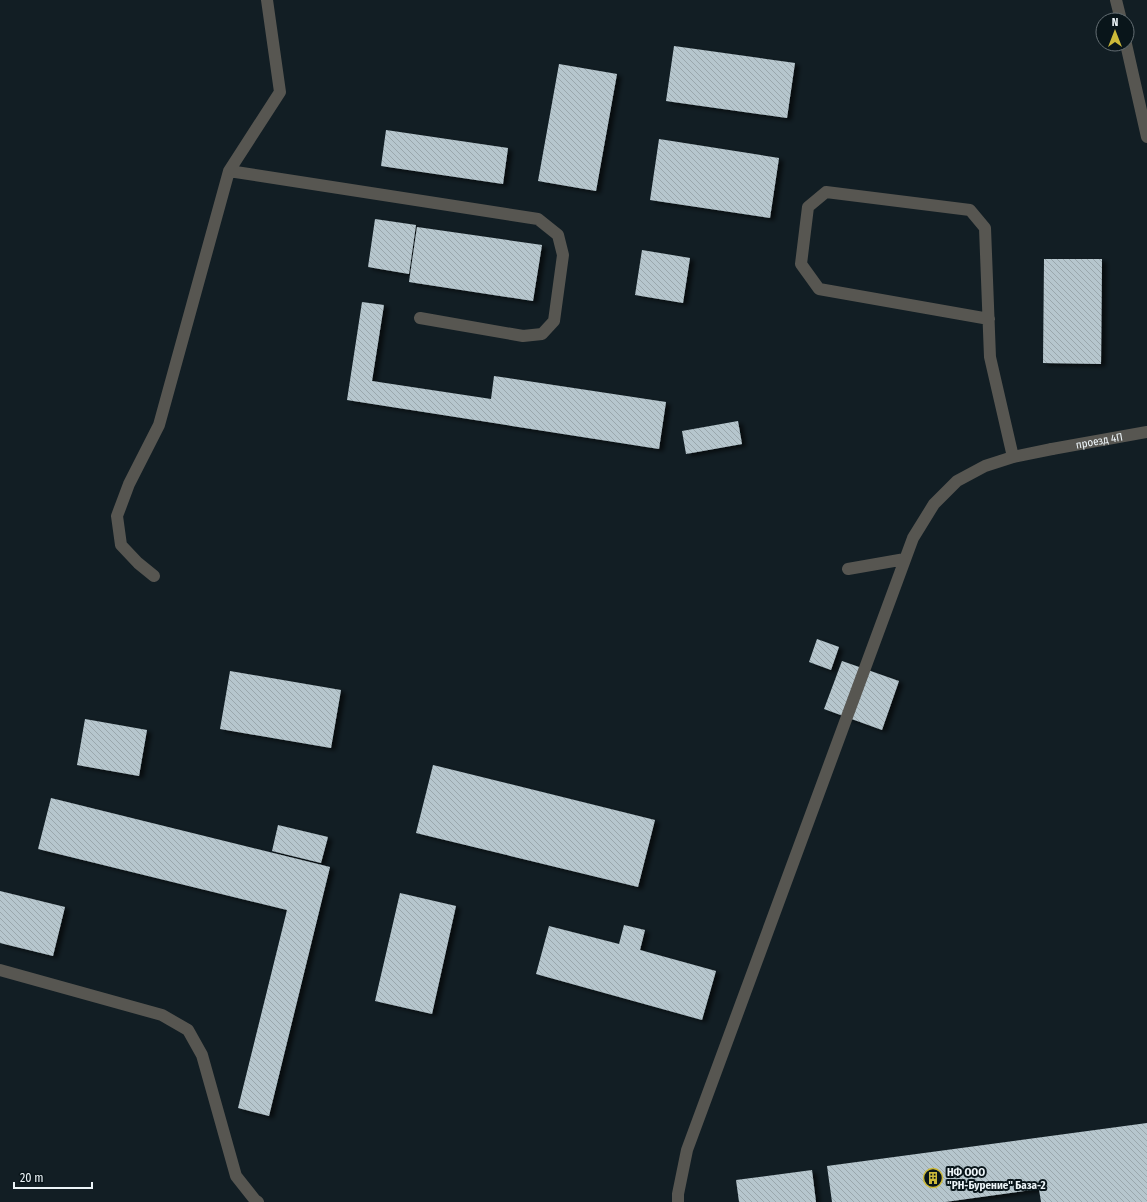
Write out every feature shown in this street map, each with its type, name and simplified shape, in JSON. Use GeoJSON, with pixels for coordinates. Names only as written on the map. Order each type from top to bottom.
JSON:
{"type":"FeatureCollection","features":[{"type":"Feature","properties":{"kind":"street"},"geometry":{"type":"LineString","coordinates":[[154,576],[138,563],[121,544],[117,516],[128,484],[159,425],[229,172],[280,92],[267,0]]}},
{"type":"Feature","properties":{"kind":"street"},"geometry":{"type":"LineString","coordinates":[[1116,0],[1119,12]]}},
{"type":"Feature","properties":{"kind":"street"},"geometry":{"type":"LineString","coordinates":[[1128,52],[1147,137]]}},
{"type":"Feature","properties":{"kind":"street"},"geometry":{"type":"LineString","coordinates":[[229,172],[538,219],[558,235],[563,255],[554,321],[542,334],[523,336],[420,318]]}},
{"type":"Feature","properties":{"kind":"street"},"geometry":{"type":"LineString","coordinates":[[989,319],[819,289],[801,264],[808,207],[826,192],[970,210],[985,228],[989,319],[990,356],[1013,457]]}},
{"type":"Feature","properties":{"kind":"street","name":"проезд 4П"},"geometry":{"type":"LineString","coordinates":[[678,1202],[678,1194],[687,1150],[913,538],[934,504],[957,481],[985,466],[1013,457],[1147,432]]}},
{"type":"Feature","properties":{"kind":"street"},"geometry":{"type":"LineString","coordinates":[[848,569],[905,559]]}},
{"type":"Feature","properties":{"kind":"street"},"geometry":{"type":"LineString","coordinates":[[0,970],[162,1015],[188,1030],[202,1054],[236,1176],[258,1202]]}},
{"type":"Feature","properties":{"kind":"building"},"geometry":{"type":"Polygon","coordinates":[[[674,46],[795,63],[787,118],[666,101],[674,46]]]}},
{"type":"Feature","properties":{"kind":"building"},"geometry":{"type":"Polygon","coordinates":[[[559,64],[617,74],[596,191],[538,181],[559,64]]]}},
{"type":"Feature","properties":{"kind":"building"},"geometry":{"type":"Polygon","coordinates":[[[386,130],[508,148],[503,184],[381,166],[386,130]]]}},
{"type":"Feature","properties":{"kind":"building"},"geometry":{"type":"Polygon","coordinates":[[[659,139],[779,158],[770,218],[650,200],[659,139]]]}},
{"type":"Feature","properties":{"kind":"building"},"geometry":{"type":"Polygon","coordinates":[[[375,219],[416,225],[409,274],[368,267],[375,219]]]}},
{"type":"Feature","properties":{"kind":"building"},"geometry":{"type":"Polygon","coordinates":[[[417,227],[542,245],[533,301],[409,282],[417,227]]]}},
{"type":"Feature","properties":{"kind":"building"},"geometry":{"type":"Polygon","coordinates":[[[642,250],[690,258],[683,303],[635,295],[642,250]]]}},
{"type":"Feature","properties":{"kind":"building"},"geometry":{"type":"Polygon","coordinates":[[[1044,259],[1102,259],[1101,364],[1043,363],[1044,259]]]}},
{"type":"Feature","properties":{"kind":"building"},"geometry":{"type":"Polygon","coordinates":[[[362,302],[384,305],[372,381],[491,399],[494,376],[666,402],[659,449],[347,400],[362,302]]]}},
{"type":"Feature","properties":{"kind":"building"},"geometry":{"type":"Polygon","coordinates":[[[738,421],[742,444],[686,454],[682,431],[738,421]]]}},
{"type":"Feature","properties":{"kind":"building"},"geometry":{"type":"Polygon","coordinates":[[[817,639],[839,647],[831,670],[809,662],[817,639]]]}},
{"type":"Feature","properties":{"kind":"building"},"geometry":{"type":"Polygon","coordinates":[[[842,661],[899,681],[882,730],[824,709],[842,661]]]}},
{"type":"Feature","properties":{"kind":"building"},"geometry":{"type":"Polygon","coordinates":[[[230,671],[341,690],[331,748],[220,729],[230,671]]]}},
{"type":"Feature","properties":{"kind":"building"},"geometry":{"type":"Polygon","coordinates":[[[85,719],[147,730],[139,776],[77,765],[85,719]]]}},
{"type":"Feature","properties":{"kind":"building"},"geometry":{"type":"Polygon","coordinates":[[[433,765],[655,820],[638,887],[416,833],[433,765]]]}},
{"type":"Feature","properties":{"kind":"building"},"geometry":{"type":"Polygon","coordinates":[[[51,798],[330,867],[269,1116],[238,1108],[287,910],[38,849],[51,798]]]}},
{"type":"Feature","properties":{"kind":"building"},"geometry":{"type":"Polygon","coordinates":[[[278,825],[328,837],[321,863],[272,851],[278,825]]]}},
{"type":"Feature","properties":{"kind":"building"},"geometry":{"type":"Polygon","coordinates":[[[0,891],[65,907],[53,956],[0,943],[0,891]]]}},
{"type":"Feature","properties":{"kind":"building"},"geometry":{"type":"Polygon","coordinates":[[[400,893],[456,906],[432,1014],[375,1001],[400,893]]]}},
{"type":"Feature","properties":{"kind":"building"},"geometry":{"type":"Polygon","coordinates":[[[624,925],[645,930],[640,950],[716,971],[702,1020],[536,974],[549,926],[619,944],[624,925]]]}},
{"type":"Feature","properties":{"kind":"building"},"geometry":{"type":"Polygon","coordinates":[[[1147,1123],[1147,1202],[1041,1202],[1039,1189],[945,1202],[832,1202],[827,1166],[1147,1123]]]}},
{"type":"Feature","properties":{"kind":"building"},"geometry":{"type":"Polygon","coordinates":[[[812,1170],[816,1202],[739,1202],[736,1180],[812,1170]]]}},
{"type":"Feature","properties":{"kind":"place","name":"НФ ООО \"РН-Бурение\" База-2"},"geometry":{"type":"Point","coordinates":[933,1178]}}]}
